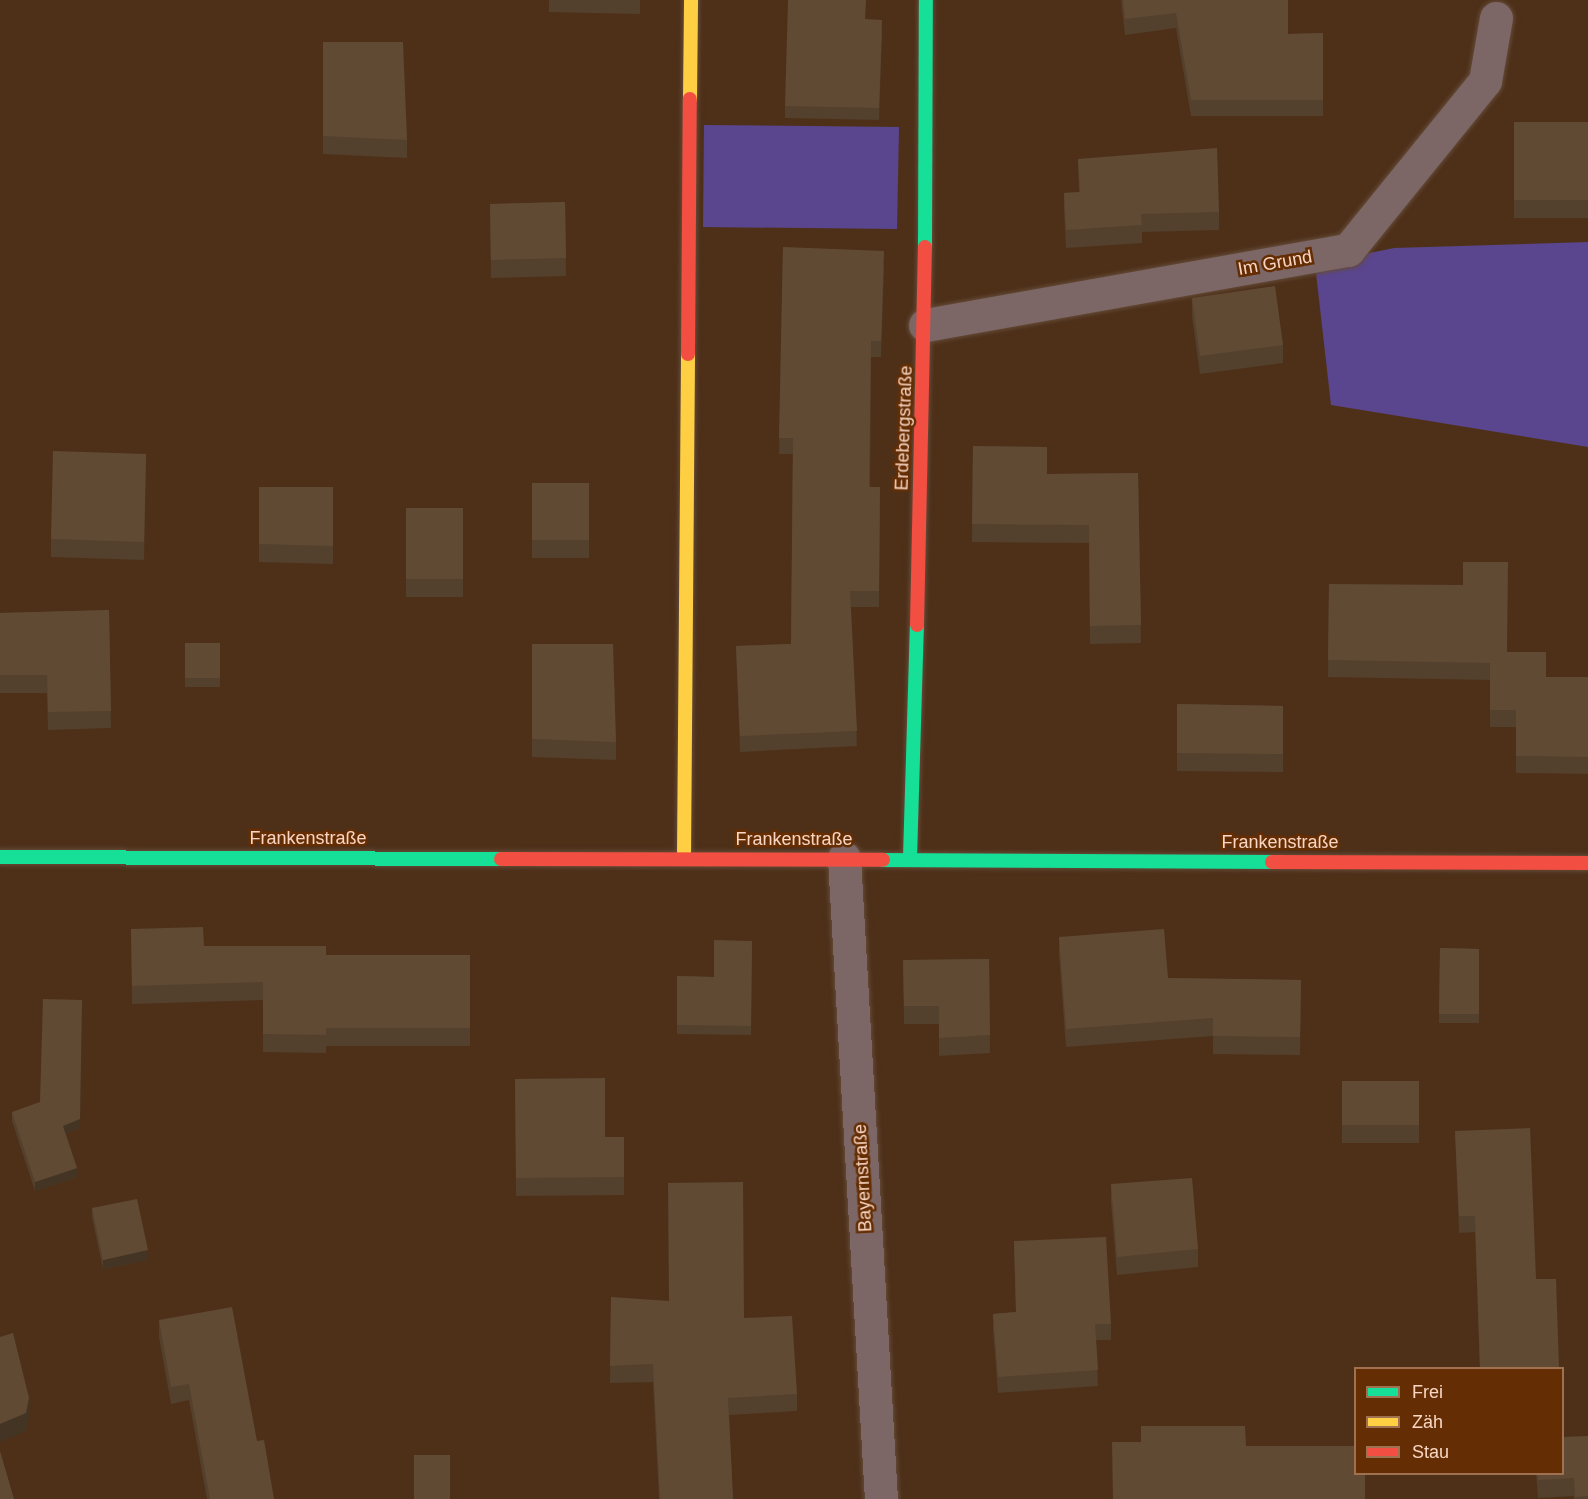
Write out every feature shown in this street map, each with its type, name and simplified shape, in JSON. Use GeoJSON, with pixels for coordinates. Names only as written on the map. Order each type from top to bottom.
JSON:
{"type":"FeatureCollection","features":[{"type":"Feature","properties":{"kind":"street"},"geometry":{"type":"LineString","coordinates":[[684,856],[692,0]]}},
{"type":"Feature","properties":{"kind":"street","name":"Erdebergstraße"},"geometry":{"type":"LineString","coordinates":[[910,858],[925,325],[926,0]]}},
{"type":"Feature","properties":{"kind":"street","name":"Im Grund"},"geometry":{"type":"LineString","coordinates":[[925,325],[1348,250],[1485,81],[1496,18]]}},
{"type":"Feature","properties":{"kind":"street","name":"Frankenstraße"},"geometry":{"type":"LineString","coordinates":[[0,857],[684,856],[1588,863]]}},
{"type":"Feature","properties":{"kind":"street","name":"Bayernstraße"},"geometry":{"type":"LineString","coordinates":[[844,858],[881,1499]]}},
{"type":"Feature","properties":{"kind":"shaded area"},"geometry":{"type":"Polygon","coordinates":[[[704,125],[899,127],[897,229],[703,227],[704,125]]]}},
{"type":"Feature","properties":{"kind":"shaded area"},"geometry":{"type":"Polygon","coordinates":[[[1588,242],[1588,447],[1331,405],[1315,264],[1394,248],[1588,242]]]}},
{"type":"Feature","properties":{"kind":"building"},"geometry":{"type":"Polygon","coordinates":[[[788,0],[866,0],[865,19],[882,20],[879,108],[785,106],[788,0]]]}},
{"type":"Feature","properties":{"kind":"building"},"geometry":{"type":"Polygon","coordinates":[[[1123,0],[1288,0],[1288,34],[1323,33],[1323,100],[1191,100],[1176,13],[1125,19],[1123,0]]]}},
{"type":"Feature","properties":{"kind":"building"},"geometry":{"type":"Polygon","coordinates":[[[323,42],[403,42],[407,140],[323,136],[323,42]]]}},
{"type":"Feature","properties":{"kind":"building"},"geometry":{"type":"Polygon","coordinates":[[[1514,122],[1588,122],[1588,200],[1514,200],[1514,122]]]}},
{"type":"Feature","properties":{"kind":"building"},"geometry":{"type":"Polygon","coordinates":[[[1217,148],[1219,212],[1141,214],[1142,225],[1066,230],[1064,193],[1080,192],[1078,159],[1217,148]]]}},
{"type":"Feature","properties":{"kind":"building"},"geometry":{"type":"Polygon","coordinates":[[[565,202],[566,258],[491,260],[490,204],[565,202]]]}},
{"type":"Feature","properties":{"kind":"building"},"geometry":{"type":"Polygon","coordinates":[[[783,247],[884,251],[881,341],[871,341],[869,487],[880,487],[879,591],[850,591],[857,731],[740,736],[736,646],[791,644],[793,438],[779,438],[783,247]]]}},
{"type":"Feature","properties":{"kind":"building"},"geometry":{"type":"Polygon","coordinates":[[[1275,286],[1283,345],[1200,356],[1192,298],[1275,286]]]}},
{"type":"Feature","properties":{"kind":"building"},"geometry":{"type":"Polygon","coordinates":[[[973,446],[1047,447],[1047,474],[1138,473],[1141,625],[1090,626],[1089,525],[972,524],[973,446]]]}},
{"type":"Feature","properties":{"kind":"building"},"geometry":{"type":"Polygon","coordinates":[[[53,451],[146,454],[144,542],[51,539],[53,451]]]}},
{"type":"Feature","properties":{"kind":"building"},"geometry":{"type":"Polygon","coordinates":[[[532,483],[589,483],[589,540],[532,540],[532,483]]]}},
{"type":"Feature","properties":{"kind":"building"},"geometry":{"type":"Polygon","coordinates":[[[259,487],[333,487],[333,546],[259,544],[259,487]]]}},
{"type":"Feature","properties":{"kind":"building"},"geometry":{"type":"Polygon","coordinates":[[[406,508],[463,508],[463,579],[406,579],[406,508]]]}},
{"type":"Feature","properties":{"kind":"building"},"geometry":{"type":"Polygon","coordinates":[[[1463,562],[1508,562],[1507,652],[1546,652],[1546,677],[1588,677],[1588,757],[1516,756],[1516,710],[1490,710],[1490,663],[1328,660],[1329,584],[1463,585],[1463,562]]]}},
{"type":"Feature","properties":{"kind":"building"},"geometry":{"type":"Polygon","coordinates":[[[109,610],[111,711],[48,712],[47,675],[0,675],[0,613],[109,610]]]}},
{"type":"Feature","properties":{"kind":"building"},"geometry":{"type":"Polygon","coordinates":[[[185,643],[220,643],[220,678],[185,678],[185,643]]]}},
{"type":"Feature","properties":{"kind":"building"},"geometry":{"type":"Polygon","coordinates":[[[532,644],[613,644],[616,742],[532,739],[532,644]]]}},
{"type":"Feature","properties":{"kind":"building"},"geometry":{"type":"Polygon","coordinates":[[[1177,704],[1283,706],[1283,754],[1177,753],[1177,704]]]}},
{"type":"Feature","properties":{"kind":"building"},"geometry":{"type":"Polygon","coordinates":[[[203,927],[204,946],[326,946],[326,955],[470,955],[470,1028],[326,1028],[326,1035],[263,1034],[263,982],[132,986],[131,929],[203,927]]]}},
{"type":"Feature","properties":{"kind":"building"},"geometry":{"type":"Polygon","coordinates":[[[1164,929],[1168,978],[1301,980],[1300,1037],[1213,1036],[1213,1018],[1066,1029],[1059,937],[1164,929]]]}},
{"type":"Feature","properties":{"kind":"building"},"geometry":{"type":"Polygon","coordinates":[[[714,940],[752,941],[751,1026],[677,1025],[677,976],[714,977],[714,940]]]}},
{"type":"Feature","properties":{"kind":"building"},"geometry":{"type":"Polygon","coordinates":[[[1440,948],[1479,949],[1479,1014],[1439,1014],[1440,948]]]}},
{"type":"Feature","properties":{"kind":"building"},"geometry":{"type":"Polygon","coordinates":[[[989,959],[990,1035],[939,1038],[939,1006],[904,1006],[903,960],[989,959]]]}},
{"type":"Feature","properties":{"kind":"building"},"geometry":{"type":"Polygon","coordinates":[[[43,999],[82,1000],[80,1119],[63,1126],[77,1168],[35,1182],[12,1112],[40,1102],[43,999]]]}},
{"type":"Feature","properties":{"kind":"building"},"geometry":{"type":"Polygon","coordinates":[[[605,1078],[605,1137],[624,1137],[624,1177],[516,1178],[515,1079],[605,1078]]]}},
{"type":"Feature","properties":{"kind":"building"},"geometry":{"type":"Polygon","coordinates":[[[1342,1081],[1419,1081],[1419,1125],[1342,1125],[1342,1081]]]}},
{"type":"Feature","properties":{"kind":"building"},"geometry":{"type":"Polygon","coordinates":[[[1530,1128],[1536,1279],[1556,1279],[1559,1367],[1480,1367],[1475,1216],[1459,1216],[1455,1131],[1530,1128]]]}},
{"type":"Feature","properties":{"kind":"building"},"geometry":{"type":"Polygon","coordinates":[[[1192,1178],[1198,1249],[1117,1257],[1111,1184],[1192,1178]]]}},
{"type":"Feature","properties":{"kind":"building"},"geometry":{"type":"Polygon","coordinates":[[[743,1182],[744,1318],[792,1316],[797,1394],[728,1398],[733,1499],[660,1499],[653,1364],[610,1366],[611,1297],[669,1301],[668,1183],[743,1182]]]}},
{"type":"Feature","properties":{"kind":"building"},"geometry":{"type":"Polygon","coordinates":[[[137,1199],[148,1250],[103,1260],[92,1208],[137,1199]]]}},
{"type":"Feature","properties":{"kind":"building"},"geometry":{"type":"Polygon","coordinates":[[[1106,1237],[1111,1324],[1095,1324],[1098,1370],[998,1377],[993,1314],[1016,1312],[1014,1241],[1106,1237]]]}},
{"type":"Feature","properties":{"kind":"building"},"geometry":{"type":"Polygon","coordinates":[[[232,1307],[257,1441],[264,1440],[274,1499],[210,1499],[189,1384],[171,1387],[159,1320],[232,1307]]]}},
{"type":"Feature","properties":{"kind":"building"},"geometry":{"type":"Polygon","coordinates":[[[13,1333],[29,1398],[26,1413],[0,1424],[0,1337],[13,1333]]]}},
{"type":"Feature","properties":{"kind":"building"},"geometry":{"type":"Polygon","coordinates":[[[1141,1426],[1245,1426],[1246,1446],[1354,1446],[1354,1475],[1365,1475],[1365,1499],[1113,1499],[1112,1442],[1141,1442],[1141,1426]]]}},
{"type":"Feature","properties":{"kind":"building"},"geometry":{"type":"Polygon","coordinates":[[[1588,1436],[1588,1496],[1575,1497],[1574,1478],[1538,1480],[1537,1475],[1564,1475],[1564,1437],[1588,1436]]]}},
{"type":"Feature","properties":{"kind":"building"},"geometry":{"type":"Polygon","coordinates":[[[0,1451],[14,1499],[0,1499],[0,1451]]]}},
{"type":"Feature","properties":{"kind":"building"},"geometry":{"type":"Polygon","coordinates":[[[414,1455],[450,1455],[450,1499],[414,1499],[414,1455]]]}},
{"type":"Feature","properties":{"kind":"traffic: fast"},"geometry":{"type":"LineString","coordinates":[[925,247],[926,0]]}},
{"type":"Feature","properties":{"kind":"traffic: fast"},"geometry":{"type":"LineString","coordinates":[[910,858],[917,625]]}},
{"type":"Feature","properties":{"kind":"traffic: fast"},"geometry":{"type":"LineString","coordinates":[[0,857],[501,859]]}},
{"type":"Feature","properties":{"kind":"traffic: fast"},"geometry":{"type":"LineString","coordinates":[[883,860],[1272,862]]}},
{"type":"Feature","properties":{"kind":"traffic: slow"},"geometry":{"type":"LineString","coordinates":[[690,99],[691,0]]}},
{"type":"Feature","properties":{"kind":"traffic: slow"},"geometry":{"type":"LineString","coordinates":[[684,856],[688,354]]}},
{"type":"Feature","properties":{"kind":"traffic: jam"},"geometry":{"type":"LineString","coordinates":[[688,354],[690,99]]}},
{"type":"Feature","properties":{"kind":"traffic: jam"},"geometry":{"type":"LineString","coordinates":[[917,625],[925,247]]}},
{"type":"Feature","properties":{"kind":"traffic: jam"},"geometry":{"type":"LineString","coordinates":[[501,859],[883,860]]}},
{"type":"Feature","properties":{"kind":"traffic: jam"},"geometry":{"type":"LineString","coordinates":[[1272,862],[1588,863]]}}]}
